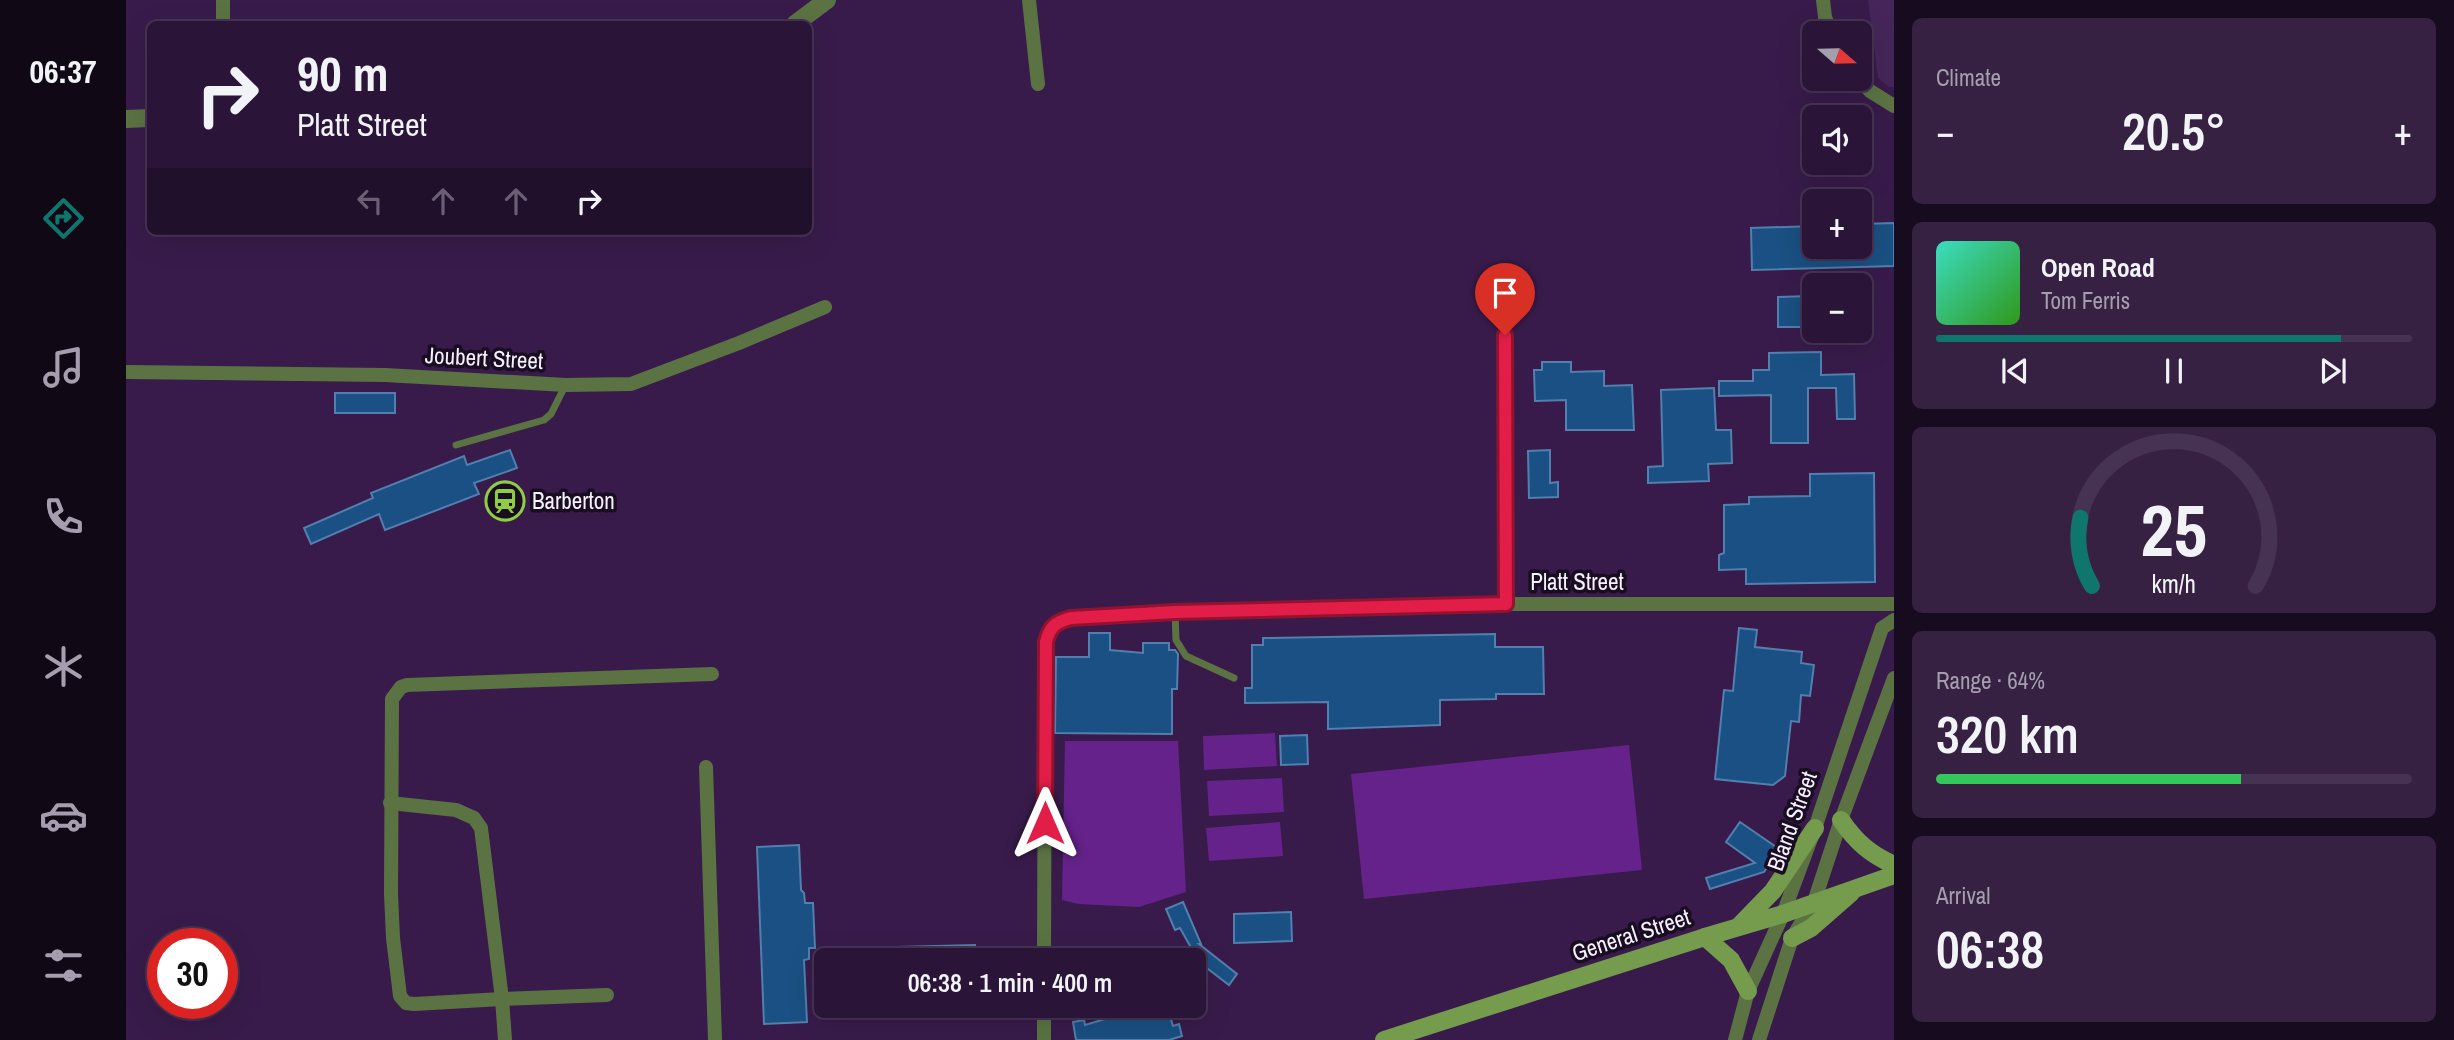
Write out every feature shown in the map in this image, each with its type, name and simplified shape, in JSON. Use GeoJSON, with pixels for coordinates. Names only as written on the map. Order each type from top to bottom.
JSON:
{"type":"FeatureCollection","features":[{"type":"Feature","properties":{"kind":"main road"},"geometry":{"type":"LineString","coordinates":[[1841,820],[1853,838],[1868,852],[1894,865]]}},
{"type":"Feature","properties":{"kind":"main road"},"geometry":{"type":"LineString","coordinates":[[1738,927],[1773,891],[1815,828]]}},
{"type":"Feature","properties":{"kind":"main road","name":"General Street"},"geometry":{"type":"LineString","coordinates":[[1384,1040],[1783,914],[1894,875]]}},
{"type":"Feature","properties":{"kind":"main road"},"geometry":{"type":"LineString","coordinates":[[1792,938],[1811,928],[1856,888]]}},
{"type":"Feature","properties":{"kind":"main road"},"geometry":{"type":"LineString","coordinates":[[1705,937],[1731,960],[1748,991]]}},
{"type":"Feature","properties":{"kind":"street"},"geometry":{"type":"LineString","coordinates":[[223,0],[223,21]]}},
{"type":"Feature","properties":{"kind":"street"},"geometry":{"type":"LineString","coordinates":[[799,21],[827,0]]}},
{"type":"Feature","properties":{"kind":"street"},"geometry":{"type":"LineString","coordinates":[[1028,0],[1038,84]]}},
{"type":"Feature","properties":{"kind":"street"},"geometry":{"type":"LineString","coordinates":[[1823,0],[1826,21]]}},
{"type":"Feature","properties":{"kind":"street"},"geometry":{"type":"LineString","coordinates":[[1870,91],[1894,106]]}},
{"type":"Feature","properties":{"kind":"street"},"geometry":{"type":"LineString","coordinates":[[126,119],[147,118]]}},
{"type":"Feature","properties":{"kind":"street","name":"Joubert Street"},"geometry":{"type":"LineString","coordinates":[[126,372],[385,375],[566,385],[631,384],[825,307]]}},
{"type":"Feature","properties":{"kind":"street"},"geometry":{"type":"LineString","coordinates":[[1505,335],[1506,604]]}},
{"type":"Feature","properties":{"kind":"street","name":"Platt Street"},"geometry":{"type":"LineString","coordinates":[[1044,948],[1045,657],[1049,631],[1057,622],[1071,618],[1175,612],[1506,604],[1894,604]]}},
{"type":"Feature","properties":{"kind":"street","name":"Bland Street"},"geometry":{"type":"LineString","coordinates":[[1735,1040],[1748,991],[1783,914],[1815,828],[1882,628],[1894,620]]}},
{"type":"Feature","properties":{"kind":"street"},"geometry":{"type":"LineString","coordinates":[[607,995],[414,1004],[402,1000],[393,939],[390,803],[392,699],[401,687],[407,685],[712,674]]}},
{"type":"Feature","properties":{"kind":"street","name":"Bland Street"},"geometry":{"type":"LineString","coordinates":[[1759,1040],[1792,938],[1814,902],[1841,820],[1894,678]]}},
{"type":"Feature","properties":{"kind":"street"},"geometry":{"type":"LineString","coordinates":[[706,767],[715,1040]]}},
{"type":"Feature","properties":{"kind":"street"},"geometry":{"type":"LineString","coordinates":[[390,803],[456,810],[474,818],[481,828],[505,1040]]}},
{"type":"Feature","properties":{"kind":"street"},"geometry":{"type":"LineString","coordinates":[[1044,1018],[1044,1040]]}},
{"type":"Feature","properties":{"kind":"lane"},"geometry":{"type":"LineString","coordinates":[[456,445],[544,420],[551,414],[566,385]]}},
{"type":"Feature","properties":{"kind":"lane"},"geometry":{"type":"LineString","coordinates":[[1175,612],[1176,640],[1186,656],[1234,678]]}},
{"type":"Feature","properties":{"kind":"shaded area"},"geometry":{"type":"Polygon","coordinates":[[[1868,0],[1894,0],[1894,87],[1889,87],[1878,78],[1868,0]]]}},
{"type":"Feature","properties":{"kind":"shaded area"},"geometry":{"type":"Polygon","coordinates":[[[1275,733],[1277,766],[1204,770],[1203,736],[1275,733]]]}},
{"type":"Feature","properties":{"kind":"shaded area"},"geometry":{"type":"Polygon","coordinates":[[[1065,741],[1178,741],[1186,892],[1139,907],[1078,904],[1062,900],[1065,741]]]}},
{"type":"Feature","properties":{"kind":"shaded area"},"geometry":{"type":"Polygon","coordinates":[[[1629,745],[1642,870],[1364,899],[1351,774],[1629,745]]]}},
{"type":"Feature","properties":{"kind":"shaded area"},"geometry":{"type":"Polygon","coordinates":[[[1282,778],[1284,812],[1209,816],[1207,781],[1282,778]]]}},
{"type":"Feature","properties":{"kind":"shaded area"},"geometry":{"type":"Polygon","coordinates":[[[1280,822],[1283,856],[1209,861],[1206,828],[1280,822]]]}},
{"type":"Feature","properties":{"kind":"building"},"geometry":{"type":"Polygon","coordinates":[[[1894,223],[1894,266],[1752,270],[1751,228],[1802,226],[1802,259],[1872,259],[1872,224],[1894,223]]]}},
{"type":"Feature","properties":{"kind":"building"},"geometry":{"type":"Polygon","coordinates":[[[1802,296],[1802,327],[1778,327],[1778,297],[1802,296]]]}},
{"type":"Feature","properties":{"kind":"building"},"geometry":{"type":"Polygon","coordinates":[[[1821,352],[1821,375],[1854,374],[1855,419],[1837,419],[1836,388],[1808,388],[1808,443],[1771,443],[1771,395],[1719,396],[1719,381],[1753,381],[1753,370],[1769,370],[1769,353],[1821,352]]]}},
{"type":"Feature","properties":{"kind":"building"},"geometry":{"type":"Polygon","coordinates":[[[1542,362],[1571,362],[1571,372],[1604,371],[1604,386],[1632,385],[1634,430],[1566,430],[1566,400],[1535,401],[1534,370],[1542,370],[1542,362]]]}},
{"type":"Feature","properties":{"kind":"building"},"geometry":{"type":"Polygon","coordinates":[[[1714,388],[1716,430],[1731,430],[1732,463],[1708,464],[1709,481],[1648,483],[1648,467],[1663,466],[1661,390],[1714,388]]]}},
{"type":"Feature","properties":{"kind":"building"},"geometry":{"type":"Polygon","coordinates":[[[335,393],[395,393],[395,413],[335,413],[335,393]]]}},
{"type":"Feature","properties":{"kind":"building"},"geometry":{"type":"Polygon","coordinates":[[[510,450],[517,468],[474,483],[479,494],[385,530],[379,514],[311,544],[304,528],[373,498],[371,493],[464,456],[467,465],[510,450]]]}},
{"type":"Feature","properties":{"kind":"building"},"geometry":{"type":"Polygon","coordinates":[[[1550,450],[1550,483],[1558,482],[1558,497],[1529,498],[1528,451],[1550,450]]]}},
{"type":"Feature","properties":{"kind":"building"},"geometry":{"type":"Polygon","coordinates":[[[1874,473],[1875,582],[1746,584],[1746,569],[1719,570],[1719,555],[1724,553],[1724,505],[1749,504],[1749,497],[1810,496],[1810,474],[1874,473]]]}},
{"type":"Feature","properties":{"kind":"building"},"geometry":{"type":"Polygon","coordinates":[[[1739,628],[1757,630],[1755,647],[1802,652],[1801,663],[1814,665],[1810,696],[1801,695],[1799,722],[1791,721],[1785,776],[1773,785],[1715,779],[1724,690],[1733,691],[1739,628]]]}},
{"type":"Feature","properties":{"kind":"building"},"geometry":{"type":"Polygon","coordinates":[[[1089,633],[1110,633],[1110,650],[1143,653],[1143,643],[1169,643],[1169,650],[1175,650],[1178,654],[1177,689],[1172,689],[1172,734],[1055,733],[1056,657],[1089,657],[1089,633]]]}},
{"type":"Feature","properties":{"kind":"building"},"geometry":{"type":"Polygon","coordinates":[[[1495,634],[1495,647],[1543,647],[1544,694],[1496,694],[1496,699],[1440,700],[1440,725],[1328,729],[1328,702],[1245,703],[1245,688],[1252,688],[1252,645],[1263,645],[1263,638],[1495,634]]]}},
{"type":"Feature","properties":{"kind":"building"},"geometry":{"type":"Polygon","coordinates":[[[1307,735],[1308,764],[1281,765],[1280,736],[1307,735]]]}},
{"type":"Feature","properties":{"kind":"building"},"geometry":{"type":"Polygon","coordinates":[[[1740,822],[1779,849],[1764,872],[1710,889],[1706,878],[1755,863],[1726,842],[1740,822]]]}},
{"type":"Feature","properties":{"kind":"building"},"geometry":{"type":"Polygon","coordinates":[[[799,845],[801,890],[805,903],[813,903],[815,948],[809,948],[809,959],[804,960],[807,1022],[764,1024],[757,847],[799,845]]]}},
{"type":"Feature","properties":{"kind":"building"},"geometry":{"type":"Polygon","coordinates":[[[1183,902],[1199,944],[1204,948],[1191,948],[1180,928],[1175,930],[1166,909],[1183,902]]]}},
{"type":"Feature","properties":{"kind":"building"},"geometry":{"type":"Polygon","coordinates":[[[1291,912],[1292,941],[1234,943],[1234,914],[1291,912]]]}},
{"type":"Feature","properties":{"kind":"building"},"geometry":{"type":"Polygon","coordinates":[[[975,945],[975,948],[857,948],[975,945]]]}},
{"type":"Feature","properties":{"kind":"building"},"geometry":{"type":"Polygon","coordinates":[[[1206,950],[1237,974],[1229,985],[1206,967],[1206,950]]]}},
{"type":"Feature","properties":{"kind":"building"},"geometry":{"type":"Polygon","coordinates":[[[1108,1018],[1171,1018],[1173,1026],[1179,1024],[1182,1036],[1169,1040],[1076,1040],[1073,1022],[1084,1020],[1085,1025],[1108,1018]]]}},
{"type":"Feature","properties":{"kind":"place","name":"Barberton"},"geometry":{"type":"Point","coordinates":[505,501]}},
{"type":"Feature","properties":{"kind":"route"},"geometry":{"type":"LineString","coordinates":[[1045,823],[1046,642],[1049,631],[1057,622],[1071,618],[1175,612],[1506,604],[1505,335]]}}]}
